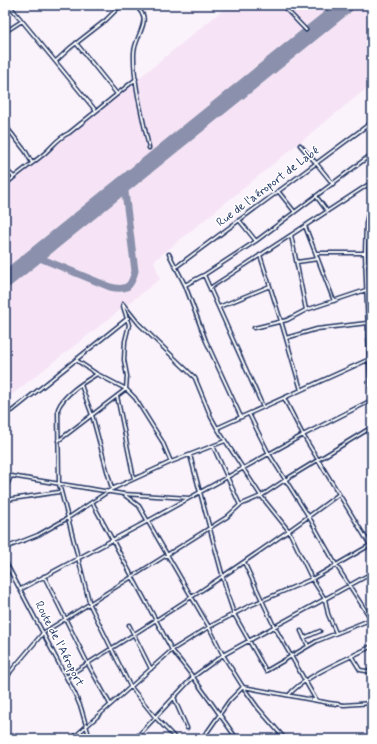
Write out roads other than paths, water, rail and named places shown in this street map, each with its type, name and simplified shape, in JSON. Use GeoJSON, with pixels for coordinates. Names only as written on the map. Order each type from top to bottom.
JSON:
{"type":"FeatureCollection","features":[{"type":"Feature","properties":{"kind":"main road"},"geometry":{"type":"LineString","coordinates":[[371,545],[372,559]]}},
{"type":"Feature","properties":{"kind":"street"},"geometry":{"type":"LineString","coordinates":[[9,5],[96,111]]}},
{"type":"Feature","properties":{"kind":"street"},"geometry":{"type":"LineString","coordinates":[[56,62],[76,43],[106,20],[121,5]]}},
{"type":"Feature","properties":{"kind":"street"},"geometry":{"type":"LineString","coordinates":[[136,5],[143,15],[144,20],[143,26],[136,40],[134,51],[136,79],[149,148]]}},
{"type":"Feature","properties":{"kind":"street"},"geometry":{"type":"LineString","coordinates":[[282,5],[306,30]]}},
{"type":"Feature","properties":{"kind":"street"},"geometry":{"type":"LineString","coordinates":[[5,32],[22,21]]}},
{"type":"Feature","properties":{"kind":"street"},"geometry":{"type":"LineString","coordinates":[[76,43],[117,94]]}},
{"type":"Feature","properties":{"kind":"street"},"geometry":{"type":"LineString","coordinates":[[5,185],[55,144],[62,135],[69,133],[136,79]]}},
{"type":"Feature","properties":{"kind":"street"},"geometry":{"type":"LineString","coordinates":[[5,114],[8,128]]}},
{"type":"Feature","properties":{"kind":"street","name":"Rue de l'aéroport de Labé"},"geometry":{"type":"LineString","coordinates":[[176,267],[372,122]]}},
{"type":"Feature","properties":{"kind":"street"},"geometry":{"type":"LineString","coordinates":[[5,125],[26,152],[32,163]]}},
{"type":"Feature","properties":{"kind":"street"},"geometry":{"type":"LineString","coordinates":[[300,145],[333,184]]}},
{"type":"Feature","properties":{"kind":"street"},"geometry":{"type":"LineString","coordinates":[[185,285],[204,275],[256,240],[372,154]]}},
{"type":"Feature","properties":{"kind":"street"},"geometry":{"type":"LineString","coordinates":[[5,169],[14,177]]}},
{"type":"Feature","properties":{"kind":"street"},"geometry":{"type":"LineString","coordinates":[[210,288],[372,182]]}},
{"type":"Feature","properties":{"kind":"street"},"geometry":{"type":"LineString","coordinates":[[278,191],[294,211]]}},
{"type":"Feature","properties":{"kind":"street"},"geometry":{"type":"LineString","coordinates":[[372,195],[371,208],[366,223],[365,253],[372,408]]}},
{"type":"Feature","properties":{"kind":"street"},"geometry":{"type":"LineString","coordinates":[[316,196],[327,211]]}},
{"type":"Feature","properties":{"kind":"street"},"geometry":{"type":"LineString","coordinates":[[239,220],[256,240]]}},
{"type":"Feature","properties":{"kind":"street"},"geometry":{"type":"LineString","coordinates":[[306,226],[334,301]]}},
{"type":"Feature","properties":{"kind":"street"},"geometry":{"type":"LineString","coordinates":[[291,236],[306,310]]}},
{"type":"Feature","properties":{"kind":"street"},"geometry":{"type":"LineString","coordinates":[[316,253],[365,253]]}},
{"type":"Feature","properties":{"kind":"street"},"geometry":{"type":"LineString","coordinates":[[169,254],[185,285],[206,341],[241,417]]}},
{"type":"Feature","properties":{"kind":"street"},"geometry":{"type":"LineString","coordinates":[[260,255],[281,321],[300,390]]}},
{"type":"Feature","properties":{"kind":"street"},"geometry":{"type":"LineString","coordinates":[[297,262],[318,258]]}},
{"type":"Feature","properties":{"kind":"street"},"geometry":{"type":"LineString","coordinates":[[365,264],[372,259]]}},
{"type":"Feature","properties":{"kind":"street"},"geometry":{"type":"LineString","coordinates":[[204,275],[263,407]]}},
{"type":"Feature","properties":{"kind":"street"},"geometry":{"type":"LineString","coordinates":[[219,307],[270,286]]}},
{"type":"Feature","properties":{"kind":"street"},"geometry":{"type":"LineString","coordinates":[[254,328],[281,321],[306,310],[366,290]]}},
{"type":"Feature","properties":{"kind":"street"},"geometry":{"type":"LineString","coordinates":[[366,290],[372,294]]}},
{"type":"Feature","properties":{"kind":"street"},"geometry":{"type":"LineString","coordinates":[[58,441],[126,389],[127,376],[124,360],[125,341],[129,325],[123,304],[139,324],[195,378],[217,428],[261,496],[289,531],[312,579],[325,599],[328,614],[336,633]]}},
{"type":"Feature","properties":{"kind":"street"},"geometry":{"type":"LineString","coordinates":[[12,411],[128,318]]}},
{"type":"Feature","properties":{"kind":"street"},"geometry":{"type":"LineString","coordinates":[[286,338],[317,329],[367,323]]}},
{"type":"Feature","properties":{"kind":"street"},"geometry":{"type":"LineString","coordinates":[[368,327],[372,324]]}},
{"type":"Feature","properties":{"kind":"street"},"geometry":{"type":"LineString","coordinates":[[217,428],[372,358]]}},
{"type":"Feature","properties":{"kind":"street"},"geometry":{"type":"LineString","coordinates":[[76,360],[97,374],[126,389],[135,398],[162,441],[171,462]]}},
{"type":"Feature","properties":{"kind":"street"},"geometry":{"type":"LineString","coordinates":[[97,374],[60,402],[58,409],[58,484],[90,605],[130,686],[155,717],[176,739]]}},
{"type":"Feature","properties":{"kind":"street"},"geometry":{"type":"LineString","coordinates":[[81,385],[92,415],[112,489]]}},
{"type":"Feature","properties":{"kind":"street"},"geometry":{"type":"LineString","coordinates":[[117,396],[134,479]]}},
{"type":"Feature","properties":{"kind":"street"},"geometry":{"type":"LineString","coordinates":[[72,739],[172,650],[209,627],[262,600],[312,579],[371,545],[303,435],[284,398]]}},
{"type":"Feature","properties":{"kind":"street"},"geometry":{"type":"LineString","coordinates":[[21,589],[303,435],[372,400]]}},
{"type":"Feature","properties":{"kind":"street"},"geometry":{"type":"LineString","coordinates":[[190,455],[222,576],[234,614],[266,671],[317,641],[371,619],[336,565],[309,517],[268,454],[249,414]]}},
{"type":"Feature","properties":{"kind":"street"},"geometry":{"type":"LineString","coordinates":[[5,681],[11,671],[43,633],[90,605],[227,517],[240,505],[261,496],[318,459],[372,427]]}},
{"type":"Feature","properties":{"kind":"street"},"geometry":{"type":"LineString","coordinates":[[5,548],[38,534],[68,518],[112,489],[171,462],[225,441]]}},
{"type":"Feature","properties":{"kind":"street"},"geometry":{"type":"LineString","coordinates":[[213,446],[240,505]]}},
{"type":"Feature","properties":{"kind":"street"},"geometry":{"type":"LineString","coordinates":[[5,490],[11,476],[123,494],[189,498]]}},
{"type":"Feature","properties":{"kind":"street"},"geometry":{"type":"LineString","coordinates":[[5,500],[60,492]]}},
{"type":"Feature","properties":{"kind":"street"},"geometry":{"type":"LineString","coordinates":[[123,494],[139,506],[209,627],[223,655],[243,687],[258,708],[285,739]]}},
{"type":"Feature","properties":{"kind":"street"},"geometry":{"type":"LineString","coordinates":[[66,677],[244,562],[309,517],[339,494]]}},
{"type":"Feature","properties":{"kind":"street"},"geometry":{"type":"LineString","coordinates":[[92,502],[172,650],[237,739]]}},
{"type":"Feature","properties":{"kind":"street","name":"Route de l'Aéroport"},"geometry":{"type":"LineString","coordinates":[[5,561],[21,589],[81,708],[90,739]]}},
{"type":"Feature","properties":{"kind":"street"},"geometry":{"type":"LineString","coordinates":[[244,562],[290,657],[316,700]]}},
{"type":"Feature","properties":{"kind":"street"},"geometry":{"type":"LineString","coordinates":[[135,739],[193,677],[223,655],[372,573]]}},
{"type":"Feature","properties":{"kind":"street"},"geometry":{"type":"LineString","coordinates":[[44,576],[88,664],[110,704]]}},
{"type":"Feature","properties":{"kind":"street"},"geometry":{"type":"LineString","coordinates":[[129,625],[150,669]]}},
{"type":"Feature","properties":{"kind":"street"},"geometry":{"type":"LineString","coordinates":[[301,631],[308,646]]}},
{"type":"Feature","properties":{"kind":"street"},"geometry":{"type":"LineString","coordinates":[[304,638],[320,631]]}},
{"type":"Feature","properties":{"kind":"street"},"geometry":{"type":"LineString","coordinates":[[289,695],[294,689],[326,669],[372,646]]}},
{"type":"Feature","properties":{"kind":"street"},"geometry":{"type":"LineString","coordinates":[[352,656],[360,670],[372,672]]}},
{"type":"Feature","properties":{"kind":"street"},"geometry":{"type":"LineString","coordinates":[[243,687],[344,705],[372,703]]}},
{"type":"Feature","properties":{"kind":"street"},"geometry":{"type":"LineString","coordinates":[[200,739],[208,731],[229,700],[243,687]]}},
{"type":"Feature","properties":{"kind":"street"},"geometry":{"type":"LineString","coordinates":[[174,696],[187,728]]}}]}
